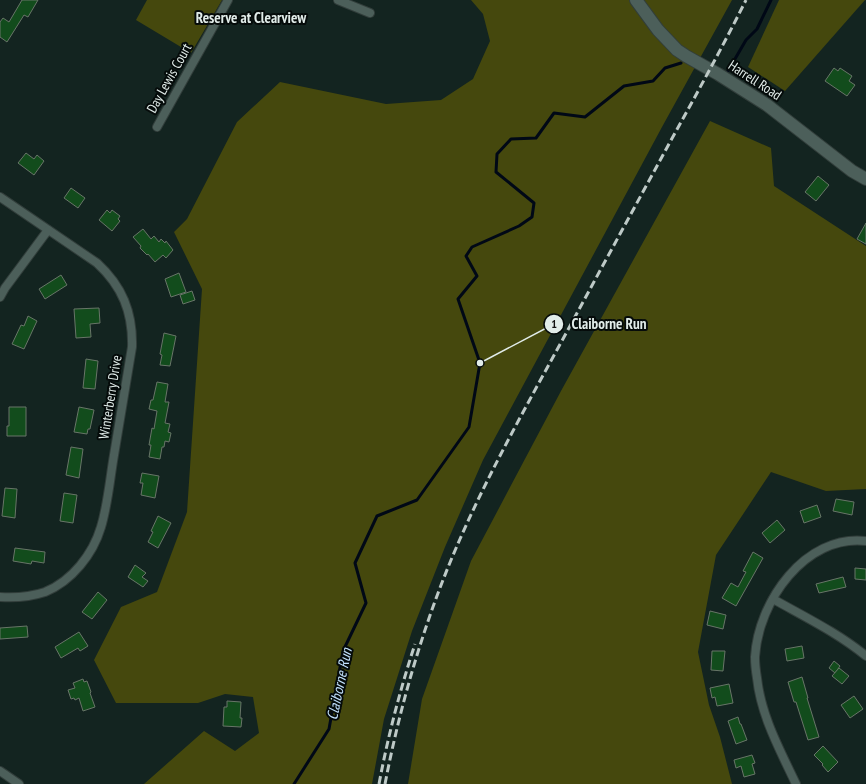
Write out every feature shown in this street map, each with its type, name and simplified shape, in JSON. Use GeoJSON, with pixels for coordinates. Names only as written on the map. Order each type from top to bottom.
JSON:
{"type":"FeatureCollection","features":[{"type":"Feature","properties":{"kind":"street","name":"Day Lewis Court"},"geometry":{"type":"LineString","coordinates":[[157,127],[228,0]]}},
{"type":"Feature","properties":{"kind":"street"},"geometry":{"type":"LineString","coordinates":[[338,0],[370,13]]}},
{"type":"Feature","properties":{"kind":"street","name":"Harrell Road"},"geometry":{"type":"LineString","coordinates":[[636,0],[658,30],[677,50],[767,105],[852,171],[866,179]]}},
{"type":"Feature","properties":{"kind":"street","name":"Winterberry Drive"},"geometry":{"type":"LineString","coordinates":[[0,197],[97,263],[115,282],[128,309],[131,323],[132,347],[107,500],[101,527],[94,544],[79,567],[56,587],[34,595],[14,598],[0,597]]}},
{"type":"Feature","properties":{"kind":"street"},"geometry":{"type":"LineString","coordinates":[[0,297],[48,230]]}},
{"type":"Feature","properties":{"kind":"street"},"geometry":{"type":"LineString","coordinates":[[796,784],[767,719],[761,699],[755,658],[760,633],[765,616],[773,599],[793,571],[804,560],[822,549],[836,544],[849,541],[866,541]]}},
{"type":"Feature","properties":{"kind":"street"},"geometry":{"type":"LineString","coordinates":[[773,599],[832,632],[854,646],[866,656]]}},
{"type":"Feature","properties":{"kind":"street"},"geometry":{"type":"LineString","coordinates":[[0,771],[19,784]]}},
{"type":"Feature","properties":{"kind":"shaded area"},"geometry":{"type":"Polygon","coordinates":[[[147,0],[222,0],[191,53],[136,20],[147,0]]]}},
{"type":"Feature","properties":{"kind":"shaded area"},"geometry":{"type":"Polygon","coordinates":[[[471,0],[732,0],[483,460],[445,547],[412,631],[384,719],[372,784],[144,784],[204,731],[235,751],[259,733],[253,697],[225,694],[198,703],[116,703],[94,660],[121,607],[157,592],[187,512],[202,289],[174,232],[187,219],[237,122],[280,82],[386,104],[441,100],[473,79],[490,41],[483,14],[471,0]]]}},
{"type":"Feature","properties":{"kind":"shaded area"},"geometry":{"type":"Polygon","coordinates":[[[779,0],[865,0],[785,91],[748,67],[779,0]]]}},
{"type":"Feature","properties":{"kind":"shaded area"},"geometry":{"type":"Polygon","coordinates":[[[710,121],[771,148],[774,186],[866,246],[866,489],[826,491],[771,472],[716,555],[698,652],[709,705],[720,737],[732,784],[408,784],[422,699],[471,561],[561,391],[710,121]]]}},
{"type":"Feature","properties":{"kind":"building"},"geometry":{"type":"Polygon","coordinates":[[[22,0],[38,0],[28,17],[24,15],[7,42],[0,37],[0,22],[3,18],[9,22],[22,0]]]}},
{"type":"Feature","properties":{"kind":"building"},"geometry":{"type":"Polygon","coordinates":[[[834,68],[838,71],[840,68],[852,76],[849,81],[855,85],[847,96],[825,81],[834,68]]]}},
{"type":"Feature","properties":{"kind":"building"},"geometry":{"type":"Polygon","coordinates":[[[26,153],[34,159],[37,155],[44,161],[34,175],[18,163],[26,153]]]}},
{"type":"Feature","properties":{"kind":"building"},"geometry":{"type":"Polygon","coordinates":[[[818,176],[829,185],[816,201],[805,192],[818,176]]]}},
{"type":"Feature","properties":{"kind":"building"},"geometry":{"type":"Polygon","coordinates":[[[71,188],[85,198],[78,208],[64,198],[71,188]]]}},
{"type":"Feature","properties":{"kind":"building"},"geometry":{"type":"Polygon","coordinates":[[[107,210],[110,213],[112,210],[120,216],[118,219],[120,221],[112,231],[99,220],[107,210]]]}},
{"type":"Feature","properties":{"kind":"building"},"geometry":{"type":"Polygon","coordinates":[[[866,223],[866,244],[857,239],[866,223]]]}},
{"type":"Feature","properties":{"kind":"building"},"geometry":{"type":"Polygon","coordinates":[[[143,229],[151,239],[154,236],[159,242],[161,239],[165,243],[166,241],[173,250],[166,258],[163,255],[155,262],[140,248],[141,246],[133,237],[143,229]]]}},
{"type":"Feature","properties":{"kind":"building"},"geometry":{"type":"Polygon","coordinates":[[[179,273],[186,292],[171,297],[165,279],[179,273]]]}},
{"type":"Feature","properties":{"kind":"building"},"geometry":{"type":"Polygon","coordinates":[[[61,275],[67,285],[45,299],[39,289],[61,275]]]}},
{"type":"Feature","properties":{"kind":"building"},"geometry":{"type":"Polygon","coordinates":[[[192,291],[195,300],[183,304],[180,295],[192,291]]]}},
{"type":"Feature","properties":{"kind":"building"},"geometry":{"type":"Polygon","coordinates":[[[99,308],[100,323],[90,324],[91,337],[76,338],[74,309],[99,308]]]}},
{"type":"Feature","properties":{"kind":"building"},"geometry":{"type":"Polygon","coordinates":[[[28,316],[37,321],[24,349],[12,344],[21,325],[24,326],[28,316]]]}},
{"type":"Feature","properties":{"kind":"building"},"geometry":{"type":"Polygon","coordinates":[[[164,333],[176,336],[170,366],[160,365],[162,355],[160,354],[164,333]]]}},
{"type":"Feature","properties":{"kind":"building"},"geometry":{"type":"Polygon","coordinates":[[[86,359],[98,361],[95,389],[83,388],[86,359]]]}},
{"type":"Feature","properties":{"kind":"building"},"geometry":{"type":"Polygon","coordinates":[[[157,382],[168,384],[165,402],[169,402],[165,423],[170,424],[168,432],[171,433],[169,442],[165,441],[164,447],[162,447],[160,459],[149,457],[151,445],[149,445],[152,428],[154,429],[157,411],[149,409],[151,400],[153,400],[157,382]]]}},
{"type":"Feature","properties":{"kind":"building"},"geometry":{"type":"Polygon","coordinates":[[[9,407],[26,407],[26,436],[7,436],[7,426],[9,426],[9,407]]]}},
{"type":"Feature","properties":{"kind":"building"},"geometry":{"type":"Polygon","coordinates":[[[79,407],[94,410],[90,429],[88,429],[87,434],[74,432],[79,407]]]}},
{"type":"Feature","properties":{"kind":"building"},"geometry":{"type":"Polygon","coordinates":[[[71,447],[83,449],[79,478],[66,475],[71,447]]]}},
{"type":"Feature","properties":{"kind":"building"},"geometry":{"type":"Polygon","coordinates":[[[142,473],[159,476],[155,498],[141,495],[143,483],[140,483],[142,473]]]}},
{"type":"Feature","properties":{"kind":"building"},"geometry":{"type":"Polygon","coordinates":[[[5,488],[17,489],[15,518],[2,516],[5,488]]]}},
{"type":"Feature","properties":{"kind":"building"},"geometry":{"type":"Polygon","coordinates":[[[64,493],[77,495],[73,523],[60,521],[64,493]]]}},
{"type":"Feature","properties":{"kind":"building"},"geometry":{"type":"Polygon","coordinates":[[[836,499],[854,502],[852,515],[833,511],[836,499]]]}},
{"type":"Feature","properties":{"kind":"building"},"geometry":{"type":"Polygon","coordinates":[[[817,505],[821,517],[804,523],[800,511],[817,505]]]}},
{"type":"Feature","properties":{"kind":"building"},"geometry":{"type":"Polygon","coordinates":[[[158,516],[171,523],[158,548],[148,542],[158,516]]]}},
{"type":"Feature","properties":{"kind":"building"},"geometry":{"type":"Polygon","coordinates":[[[777,520],[785,530],[770,543],[762,533],[777,520]]]}},
{"type":"Feature","properties":{"kind":"building"},"geometry":{"type":"Polygon","coordinates":[[[15,548],[45,552],[44,563],[32,561],[31,564],[13,561],[15,548]]]}},
{"type":"Feature","properties":{"kind":"building"},"geometry":{"type":"Polygon","coordinates":[[[753,552],[763,558],[736,606],[722,598],[731,583],[738,587],[746,572],[743,571],[753,552]]]}},
{"type":"Feature","properties":{"kind":"building"},"geometry":{"type":"Polygon","coordinates":[[[135,565],[146,573],[142,577],[148,581],[143,587],[128,577],[135,565]]]}},
{"type":"Feature","properties":{"kind":"building"},"geometry":{"type":"Polygon","coordinates":[[[855,568],[866,569],[866,580],[855,579],[855,568]]]}},
{"type":"Feature","properties":{"kind":"building"},"geometry":{"type":"Polygon","coordinates":[[[843,577],[846,587],[819,593],[816,584],[843,577]]]}},
{"type":"Feature","properties":{"kind":"building"},"geometry":{"type":"Polygon","coordinates":[[[98,592],[107,600],[92,619],[82,612],[98,592]]]}},
{"type":"Feature","properties":{"kind":"building"},"geometry":{"type":"Polygon","coordinates":[[[710,611],[726,615],[723,629],[707,625],[710,611]]]}},
{"type":"Feature","properties":{"kind":"building"},"geometry":{"type":"Polygon","coordinates":[[[27,626],[28,637],[0,639],[0,628],[27,626]]]}},
{"type":"Feature","properties":{"kind":"building"},"geometry":{"type":"Polygon","coordinates":[[[79,632],[88,646],[80,651],[78,648],[61,658],[55,647],[79,632]]]}},
{"type":"Feature","properties":{"kind":"building"},"geometry":{"type":"Polygon","coordinates":[[[802,646],[804,658],[787,661],[785,649],[802,646]]]}},
{"type":"Feature","properties":{"kind":"building"},"geometry":{"type":"Polygon","coordinates":[[[712,651],[725,651],[723,671],[711,670],[712,651]]]}},
{"type":"Feature","properties":{"kind":"building"},"geometry":{"type":"Polygon","coordinates":[[[834,661],[840,666],[835,673],[829,668],[834,661]]]}},
{"type":"Feature","properties":{"kind":"building"},"geometry":{"type":"Polygon","coordinates":[[[839,668],[849,676],[842,684],[832,676],[839,668]]]}},
{"type":"Feature","properties":{"kind":"building"},"geometry":{"type":"Polygon","coordinates":[[[802,677],[819,737],[808,740],[788,682],[802,677]]]}},
{"type":"Feature","properties":{"kind":"building"},"geometry":{"type":"Polygon","coordinates":[[[83,679],[84,682],[87,681],[95,707],[83,711],[79,698],[75,700],[74,698],[71,699],[68,690],[75,688],[73,683],[83,679]]]}},
{"type":"Feature","properties":{"kind":"building"},"geometry":{"type":"Polygon","coordinates":[[[729,684],[733,703],[717,706],[715,697],[712,698],[710,688],[729,684]]]}},
{"type":"Feature","properties":{"kind":"building"},"geometry":{"type":"Polygon","coordinates":[[[854,696],[863,709],[850,718],[841,705],[854,696]]]}},
{"type":"Feature","properties":{"kind":"building"},"geometry":{"type":"Polygon","coordinates":[[[227,701],[241,702],[241,727],[223,726],[224,707],[227,707],[227,701]]]}},
{"type":"Feature","properties":{"kind":"building"},"geometry":{"type":"Polygon","coordinates":[[[738,717],[747,740],[736,744],[728,721],[738,717]]]}},
{"type":"Feature","properties":{"kind":"building"},"geometry":{"type":"Polygon","coordinates":[[[823,746],[838,762],[828,772],[822,765],[823,764],[814,755],[823,746]]]}},
{"type":"Feature","properties":{"kind":"building"},"geometry":{"type":"Polygon","coordinates":[[[752,755],[755,763],[752,764],[755,774],[744,777],[741,766],[736,768],[734,760],[752,755]]]}},
{"type":"Feature","properties":{"kind":"waterway","name":"Claiborne Run"},"geometry":{"type":"LineString","coordinates":[[728,71],[746,40],[757,29],[771,0]]}},
{"type":"Feature","properties":{"kind":"waterway","name":"Claiborne Run"},"geometry":{"type":"LineString","coordinates":[[294,784],[329,729],[343,651],[366,603],[355,563],[377,516],[417,500],[469,427],[480,363],[458,299],[477,276],[466,256],[472,247],[519,226],[532,217],[534,203],[496,172],[497,154],[511,139],[536,138],[554,113],[585,117],[624,86],[653,81],[665,68],[681,63]]}},
{"type":"Feature","properties":{"kind":"railway"},"geometry":{"type":"LineString","coordinates":[[385,784],[391,753],[416,659],[436,598],[472,512],[513,431],[728,36],[746,0]]}},
{"type":"Feature","properties":{"kind":"railway"},"geometry":{"type":"LineString","coordinates":[[379,784],[386,748],[415,644]]}},
{"type":"Feature","properties":{"kind":"place","name":"Claiborne Run"},"geometry":{"type":"Point","coordinates":[480,363]}},
{"type":"Feature","properties":{"kind":"district","name":"Reserve at Clearview"},"geometry":{"type":"Point","coordinates":[251,17]}}]}
